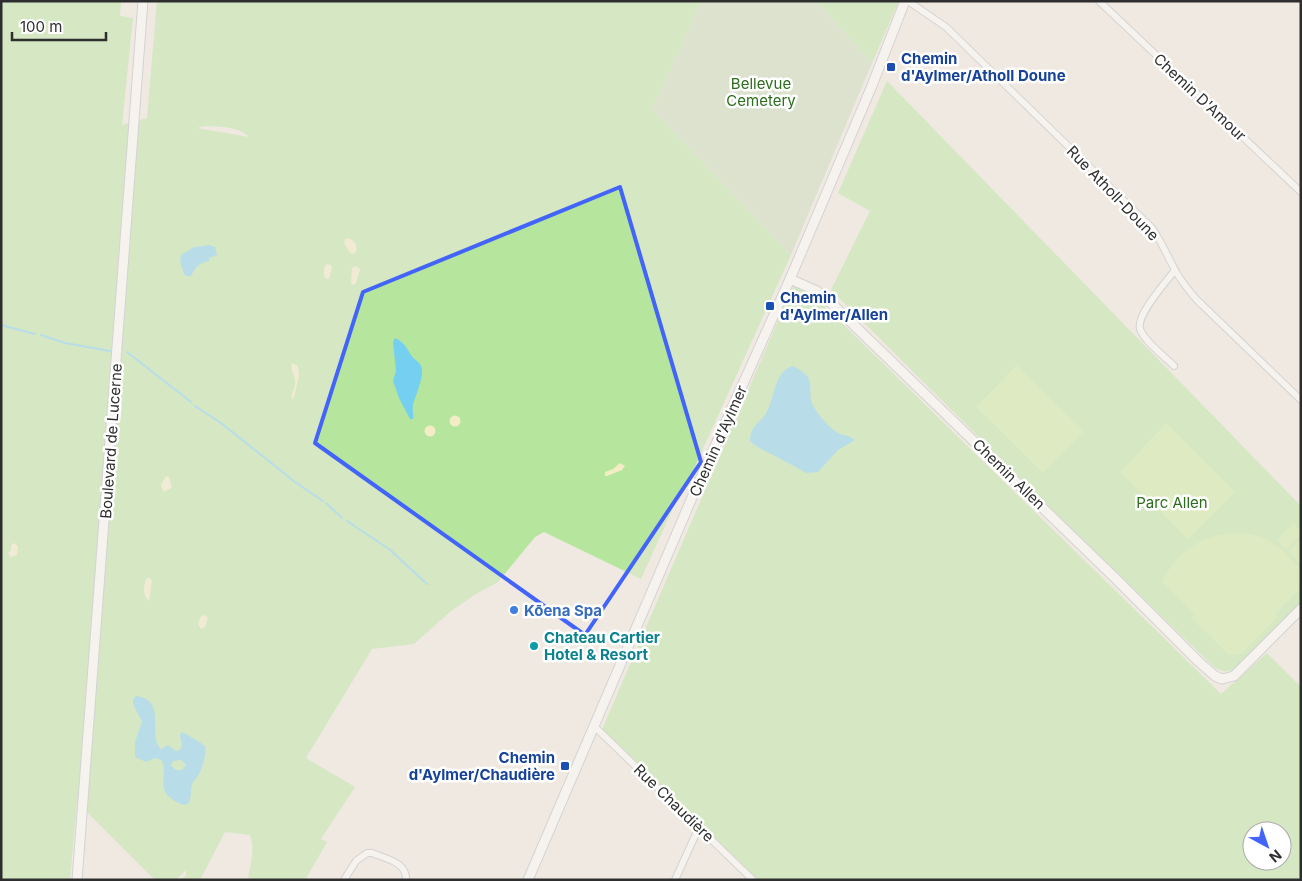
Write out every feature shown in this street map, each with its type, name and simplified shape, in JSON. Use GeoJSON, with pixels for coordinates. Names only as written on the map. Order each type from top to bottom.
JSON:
{"type":"FeatureCollection","features":[{"type":"Feature","properties":{"kind":"main road","name":"Boulevard de Lucerne"},"geometry":{"type":"LineString","coordinates":[[77,880],[144,1]]}},
{"type":"Feature","properties":{"kind":"main road","name":"Chemin d'Aylmer"},"geometry":{"type":"LineString","coordinates":[[528,880],[696,489],[790,279],[907,1]]}},
{"type":"Feature","properties":{"kind":"main road","name":"Chemin Allen"},"geometry":{"type":"LineString","coordinates":[[790,279],[817,291],[829,301],[1215,676],[1222,679],[1234,676],[1301,610]]}},
{"type":"Feature","properties":{"kind":"street","name":"Rue Atholl-Doune"},"geometry":{"type":"LineString","coordinates":[[907,1],[946,27],[1152,228],[1162,242],[1175,270],[1196,299],[1301,400]]}},
{"type":"Feature","properties":{"kind":"street","name":"Chemin D'Amour"},"geometry":{"type":"LineString","coordinates":[[1099,1],[1301,192]]}},
{"type":"Feature","properties":{"kind":"street"},"geometry":{"type":"LineString","coordinates":[[1174,366],[1145,337],[1140,329],[1140,321],[1145,310],[1175,270]]}},
{"type":"Feature","properties":{"kind":"street","name":"Rue Chaudière"},"geometry":{"type":"LineString","coordinates":[[594,726],[753,880]]}},
{"type":"Feature","properties":{"kind":"street"},"geometry":{"type":"LineString","coordinates":[[675,880],[699,827]]}},
{"type":"Feature","properties":{"kind":"street"},"geometry":{"type":"LineString","coordinates":[[344,880],[356,861],[368,853],[400,864],[405,871],[406,880]]}},
{"type":"Feature","properties":{"kind":"highlighted area"},"geometry":{"type":"Polygon","coordinates":[[[620,187],[701,462],[585,635],[315,443],[363,292],[620,187]]]}},
{"type":"Feature","properties":{"kind":"green space"},"geometry":{"type":"Polygon","coordinates":[[[1,1],[121,1],[120,16],[133,18],[122,125],[147,118],[157,1],[702,1],[652,109],[791,255],[692,473],[680,493],[641,579],[544,532],[535,537],[498,582],[451,611],[414,644],[372,649],[306,758],[355,787],[321,839],[327,842],[305,880],[253,880],[248,877],[252,851],[250,835],[225,832],[200,880],[179,880],[186,876],[186,870],[176,880],[155,880],[77,802],[70,880],[1,880],[1,1]],[[205,126],[197,128],[249,137],[245,133],[234,129],[205,126]]]}},
{"type":"Feature","properties":{"kind":"green space","name":"Bellevue Cemetery"},"geometry":{"type":"Polygon","coordinates":[[[702,1],[816,1],[872,63],[791,255],[652,109],[702,1]]]}},
{"type":"Feature","properties":{"kind":"green space"},"geometry":{"type":"Polygon","coordinates":[[[816,1],[899,1],[872,63],[816,1]]]}},
{"type":"Feature","properties":{"kind":"green space","name":"Parc Allen"},"geometry":{"type":"Polygon","coordinates":[[[887,81],[1301,506],[1301,603],[1236,668],[1225,671],[1214,667],[1058,516],[831,290],[870,211],[838,193],[887,81]]]}},
{"type":"Feature","properties":{"kind":"green space"},"geometry":{"type":"Polygon","coordinates":[[[793,286],[805,287],[1221,694],[1267,653],[1301,687],[1301,880],[750,880],[600,734],[793,286]]]}},
{"type":"Feature","properties":{"kind":"green space"},"geometry":{"type":"Polygon","coordinates":[[[1017,365],[1084,431],[1043,473],[976,407],[1017,365]]]}},
{"type":"Feature","properties":{"kind":"green space","name":"Parc Allen"},"geometry":{"type":"Polygon","coordinates":[[[1166,423],[1235,492],[1188,539],[1120,472],[1166,423]]]}},
{"type":"Feature","properties":{"kind":"green space"},"geometry":{"type":"Polygon","coordinates":[[[1293,523],[1301,531],[1301,535],[1286,549],[1277,540],[1293,523]]]}},
{"type":"Feature","properties":{"kind":"green space"},"geometry":{"type":"Polygon","coordinates":[[[1229,533],[1251,534],[1264,538],[1283,550],[1301,570],[1301,588],[1275,614],[1278,617],[1242,654],[1229,655],[1191,618],[1194,614],[1162,582],[1174,563],[1189,548],[1207,538],[1229,533]]]}},
{"type":"Feature","properties":{"kind":"green space"},"geometry":{"type":"Polygon","coordinates":[[[1301,539],[1301,564],[1289,552],[1301,539]]]}},
{"type":"Feature","properties":{"kind":"sand"},"geometry":{"type":"Polygon","coordinates":[[[346,238],[351,239],[357,248],[354,254],[350,253],[344,243],[346,238]]]}},
{"type":"Feature","properties":{"kind":"sand"},"geometry":{"type":"Polygon","coordinates":[[[327,264],[332,267],[329,279],[325,278],[324,274],[324,268],[327,264]]]}},
{"type":"Feature","properties":{"kind":"sand"},"geometry":{"type":"Polygon","coordinates":[[[355,266],[360,270],[356,283],[353,285],[351,283],[352,268],[355,266]]]}},
{"type":"Feature","properties":{"kind":"sand"},"geometry":{"type":"Polygon","coordinates":[[[292,363],[298,366],[299,376],[292,399],[295,380],[291,368],[292,363]]]}},
{"type":"Feature","properties":{"kind":"sand"},"geometry":{"type":"Polygon","coordinates":[[[455,415],[461,421],[455,427],[449,421],[455,415]]]}},
{"type":"Feature","properties":{"kind":"sand"},"geometry":{"type":"Polygon","coordinates":[[[430,425],[436,431],[430,437],[424,431],[430,425]]]}},
{"type":"Feature","properties":{"kind":"sand"},"geometry":{"type":"Polygon","coordinates":[[[620,463],[625,466],[622,470],[605,476],[605,472],[613,469],[620,463]]]}},
{"type":"Feature","properties":{"kind":"sand"},"geometry":{"type":"Polygon","coordinates":[[[166,476],[169,477],[172,487],[165,492],[161,485],[166,476]]]}},
{"type":"Feature","properties":{"kind":"sand"},"geometry":{"type":"Polygon","coordinates":[[[14,543],[18,546],[17,555],[11,557],[8,553],[11,550],[11,545],[14,543]]]}},
{"type":"Feature","properties":{"kind":"sand"},"geometry":{"type":"Polygon","coordinates":[[[147,578],[150,578],[152,581],[149,601],[145,596],[144,590],[147,578]]]}},
{"type":"Feature","properties":{"kind":"sand"},"geometry":{"type":"Polygon","coordinates":[[[205,615],[208,618],[205,627],[201,629],[198,624],[201,616],[205,615]]]}},
{"type":"Feature","properties":{"kind":"water"},"geometry":{"type":"Polygon","coordinates":[[[209,245],[215,247],[217,255],[198,266],[191,276],[184,274],[180,261],[181,255],[194,247],[209,245]]]}},
{"type":"Feature","properties":{"kind":"water"},"geometry":{"type":"Polygon","coordinates":[[[395,338],[401,341],[420,364],[422,370],[420,385],[413,404],[413,419],[410,419],[393,381],[396,371],[393,342],[395,338]]]}},
{"type":"Feature","properties":{"kind":"water"},"geometry":{"type":"Polygon","coordinates":[[[793,366],[802,371],[810,381],[812,403],[823,420],[836,432],[855,440],[838,450],[818,472],[807,473],[750,441],[753,429],[768,409],[778,380],[786,369],[793,366]]]}},
{"type":"Feature","properties":{"kind":"water"},"geometry":{"type":"Polygon","coordinates":[[[136,696],[146,699],[151,704],[154,711],[157,743],[161,749],[168,745],[176,751],[180,750],[182,745],[180,735],[182,732],[205,746],[203,763],[192,784],[188,804],[183,805],[179,803],[166,793],[163,783],[164,768],[161,760],[155,758],[146,762],[135,757],[135,742],[142,722],[133,704],[133,699],[136,696]],[[181,760],[173,761],[171,766],[176,770],[182,770],[186,765],[181,760]]]}},
{"type":"Feature","properties":{"kind":"waterway"},"geometry":{"type":"LineString","coordinates":[[1,325],[35,334]]}},
{"type":"Feature","properties":{"kind":"waterway"},"geometry":{"type":"LineString","coordinates":[[41,335],[65,343],[110,351]]}},
{"type":"Feature","properties":{"kind":"waterway"},"geometry":{"type":"LineString","coordinates":[[127,352],[191,402]]}},
{"type":"Feature","properties":{"kind":"waterway"},"geometry":{"type":"LineString","coordinates":[[195,406],[221,423],[295,482],[323,501]]}},
{"type":"Feature","properties":{"kind":"waterway"},"geometry":{"type":"LineString","coordinates":[[326,503],[342,518]]}},
{"type":"Feature","properties":{"kind":"waterway"},"geometry":{"type":"LineString","coordinates":[[347,521],[389,549],[427,584]]}},
{"type":"Feature","properties":{"kind":"place","name":"Chemin d'Aylmer/Atholl Doune"},"geometry":{"type":"Point","coordinates":[891,67]}},
{"type":"Feature","properties":{"kind":"place","name":"Chemin d'Aylmer/Allen"},"geometry":{"type":"Point","coordinates":[770,306]}},
{"type":"Feature","properties":{"kind":"place","name":"Kōena Spa"},"geometry":{"type":"Point","coordinates":[514,610]}},
{"type":"Feature","properties":{"kind":"place","name":"Chateau Cartier Hotel & Resort"},"geometry":{"type":"Point","coordinates":[534,646]}},
{"type":"Feature","properties":{"kind":"place","name":"Chemin d'Aylmer/Chaudière"},"geometry":{"type":"Point","coordinates":[565,766]}}]}
